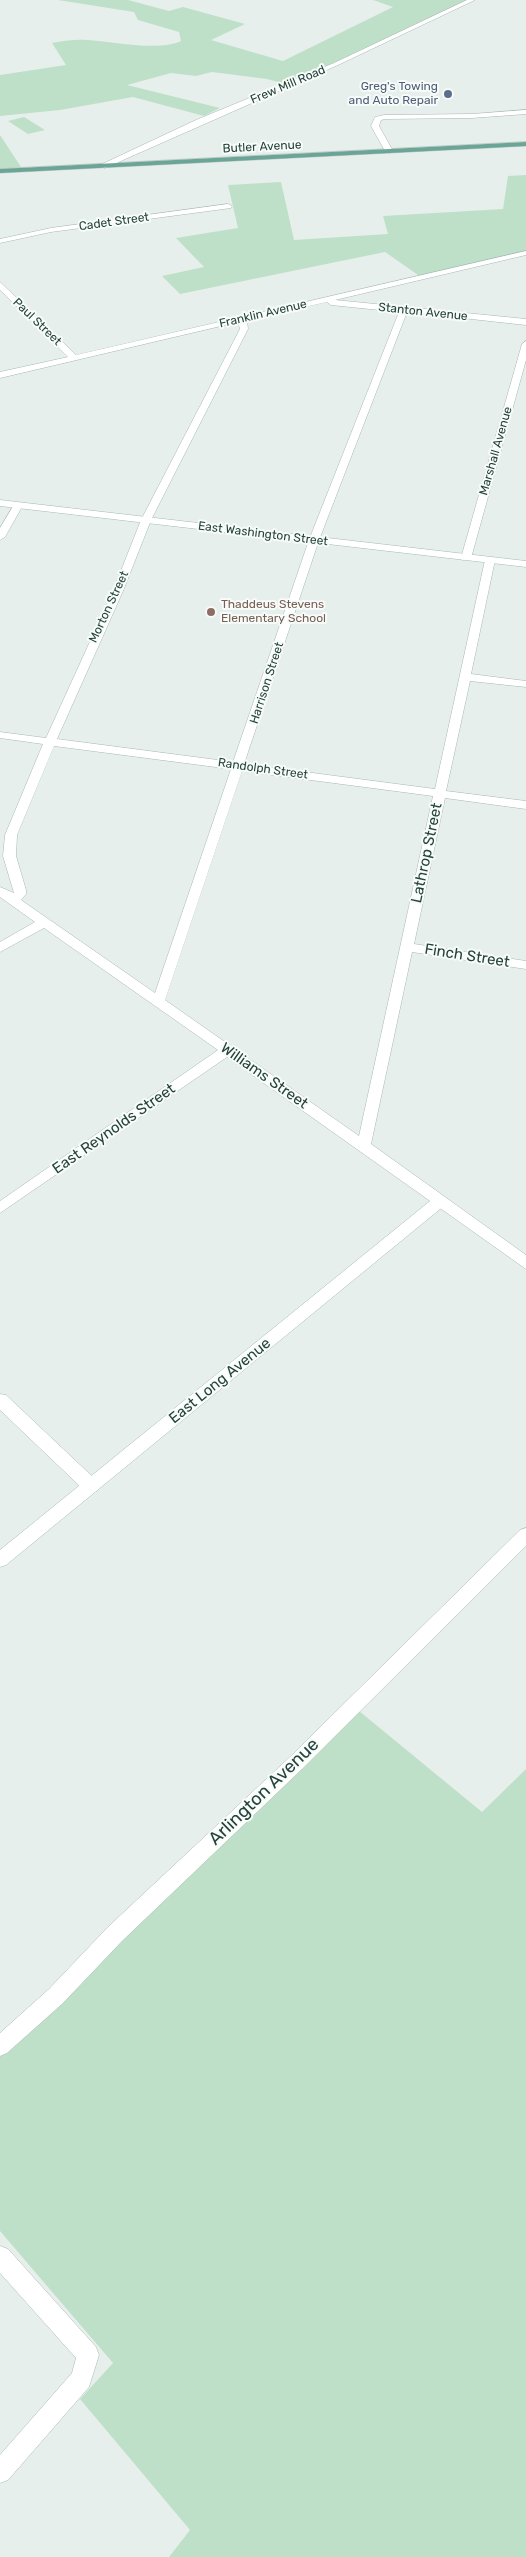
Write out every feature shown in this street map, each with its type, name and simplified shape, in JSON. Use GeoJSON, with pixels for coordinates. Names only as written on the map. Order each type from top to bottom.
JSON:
{"type":"FeatureCollection","features":[{"type":"Feature","properties":{"kind":"main road","name":"Butler Avenue"},"geometry":{"type":"LineString","coordinates":[[0,171],[526,144]]}},
{"type":"Feature","properties":{"kind":"street","name":"Frew Mill Road"},"geometry":{"type":"LineString","coordinates":[[102,166],[199,122],[336,64],[472,0]]}},
{"type":"Feature","properties":{"kind":"street"},"geometry":{"type":"LineString","coordinates":[[389,152],[375,126],[378,119],[384,117],[472,116],[526,112]]}},
{"type":"Feature","properties":{"kind":"street","name":"Cadet Street"},"geometry":{"type":"LineString","coordinates":[[0,241],[51,230],[228,206]]}},
{"type":"Feature","properties":{"kind":"street","name":"Franklin Avenue"},"geometry":{"type":"LineString","coordinates":[[0,375],[526,253]]}},
{"type":"Feature","properties":{"kind":"street","name":"Paul Street"},"geometry":{"type":"LineString","coordinates":[[0,286],[74,358]]}},
{"type":"Feature","properties":{"kind":"street","name":"Stanton Avenue"},"geometry":{"type":"LineString","coordinates":[[320,301],[526,322]]}},
{"type":"Feature","properties":{"kind":"street","name":"Harrison Street"},"geometry":{"type":"LineString","coordinates":[[158,1002],[240,766],[314,540],[404,310]]}},
{"type":"Feature","properties":{"kind":"street","name":"Morton Street"},"geometry":{"type":"LineString","coordinates":[[13,901],[20,894],[21,888],[10,859],[9,847],[12,831],[50,741],[118,591],[146,520],[244,329],[242,319]]}},
{"type":"Feature","properties":{"kind":"street","name":"Marshall Avenue"},"geometry":{"type":"LineString","coordinates":[[466,558],[526,344]]}},
{"type":"Feature","properties":{"kind":"street","name":"East Washington Street"},"geometry":{"type":"LineString","coordinates":[[0,503],[526,564]]}},
{"type":"Feature","properties":{"kind":"street"},"geometry":{"type":"LineString","coordinates":[[0,537],[18,505]]}},
{"type":"Feature","properties":{"kind":"street","name":"Lathrop Street"},"geometry":{"type":"LineString","coordinates":[[364,1146],[490,560]]}},
{"type":"Feature","properties":{"kind":"street"},"geometry":{"type":"LineString","coordinates":[[465,677],[526,684]]}},
{"type":"Feature","properties":{"kind":"street","name":"Randolph Street"},"geometry":{"type":"LineString","coordinates":[[0,735],[526,805]]}},
{"type":"Feature","properties":{"kind":"street","name":"Williams Street"},"geometry":{"type":"LineString","coordinates":[[0,892],[228,1050],[526,1263]]}},
{"type":"Feature","properties":{"kind":"street"},"geometry":{"type":"LineString","coordinates":[[0,948],[44,922]]}},
{"type":"Feature","properties":{"kind":"street","name":"Finch Street"},"geometry":{"type":"LineString","coordinates":[[408,947],[526,965]]}},
{"type":"Feature","properties":{"kind":"street","name":"East Reynolds Street"},"geometry":{"type":"LineString","coordinates":[[0,1208],[228,1050]]}},
{"type":"Feature","properties":{"kind":"street","name":"East Long Avenue"},"geometry":{"type":"LineString","coordinates":[[0,1560],[440,1201]]}},
{"type":"Feature","properties":{"kind":"street"},"geometry":{"type":"LineString","coordinates":[[0,1400],[91,1486]]}},
{"type":"Feature","properties":{"kind":"street","name":"Arlington Avenue"},"geometry":{"type":"LineString","coordinates":[[0,2046],[56,1996],[115,1934],[297,1762],[526,1535]]}},
{"type":"Feature","properties":{"kind":"street"},"geometry":{"type":"LineString","coordinates":[[0,2258],[88,2354],[81,2379],[0,2472]]}},
{"type":"Feature","properties":{"kind":"green space"},"geometry":{"type":"Polygon","coordinates":[[[58,0],[128,0],[169,11],[183,7],[245,24],[211,40],[283,61],[393,7],[373,0],[472,0],[289,85],[267,79],[212,72],[196,76],[171,73],[127,85],[220,108],[204,116],[133,97],[60,110],[0,116],[0,75],[66,65],[52,43],[83,40],[160,46],[181,41],[179,32],[138,20],[134,12],[58,0]]]}},
{"type":"Feature","properties":{"kind":"green space"},"geometry":{"type":"Polygon","coordinates":[[[24,117],[45,130],[28,134],[8,121],[24,117]]]}},
{"type":"Feature","properties":{"kind":"green space"},"geometry":{"type":"Polygon","coordinates":[[[0,135],[23,170],[0,171],[0,135]]]}},
{"type":"Feature","properties":{"kind":"green space"},"geometry":{"type":"Polygon","coordinates":[[[526,175],[526,253],[421,277],[385,252],[180,294],[162,276],[204,267],[176,238],[238,228],[228,185],[281,182],[294,240],[388,234],[383,216],[503,209],[508,176],[526,175]]]}},
{"type":"Feature","properties":{"kind":"green space"},"geometry":{"type":"Polygon","coordinates":[[[353,1706],[482,1812],[526,1769],[526,2557],[169,2557],[190,2530],[80,2399],[113,2363],[0,2231],[0,2046],[353,1706]]]}},
{"type":"Feature","properties":{"kind":"place","name":"Greg's Towing and Auto Repair"},"geometry":{"type":"Point","coordinates":[448,94]}},
{"type":"Feature","properties":{"kind":"place","name":"Thaddeus Stevens Elementary School"},"geometry":{"type":"Point","coordinates":[211,612]}}]}
